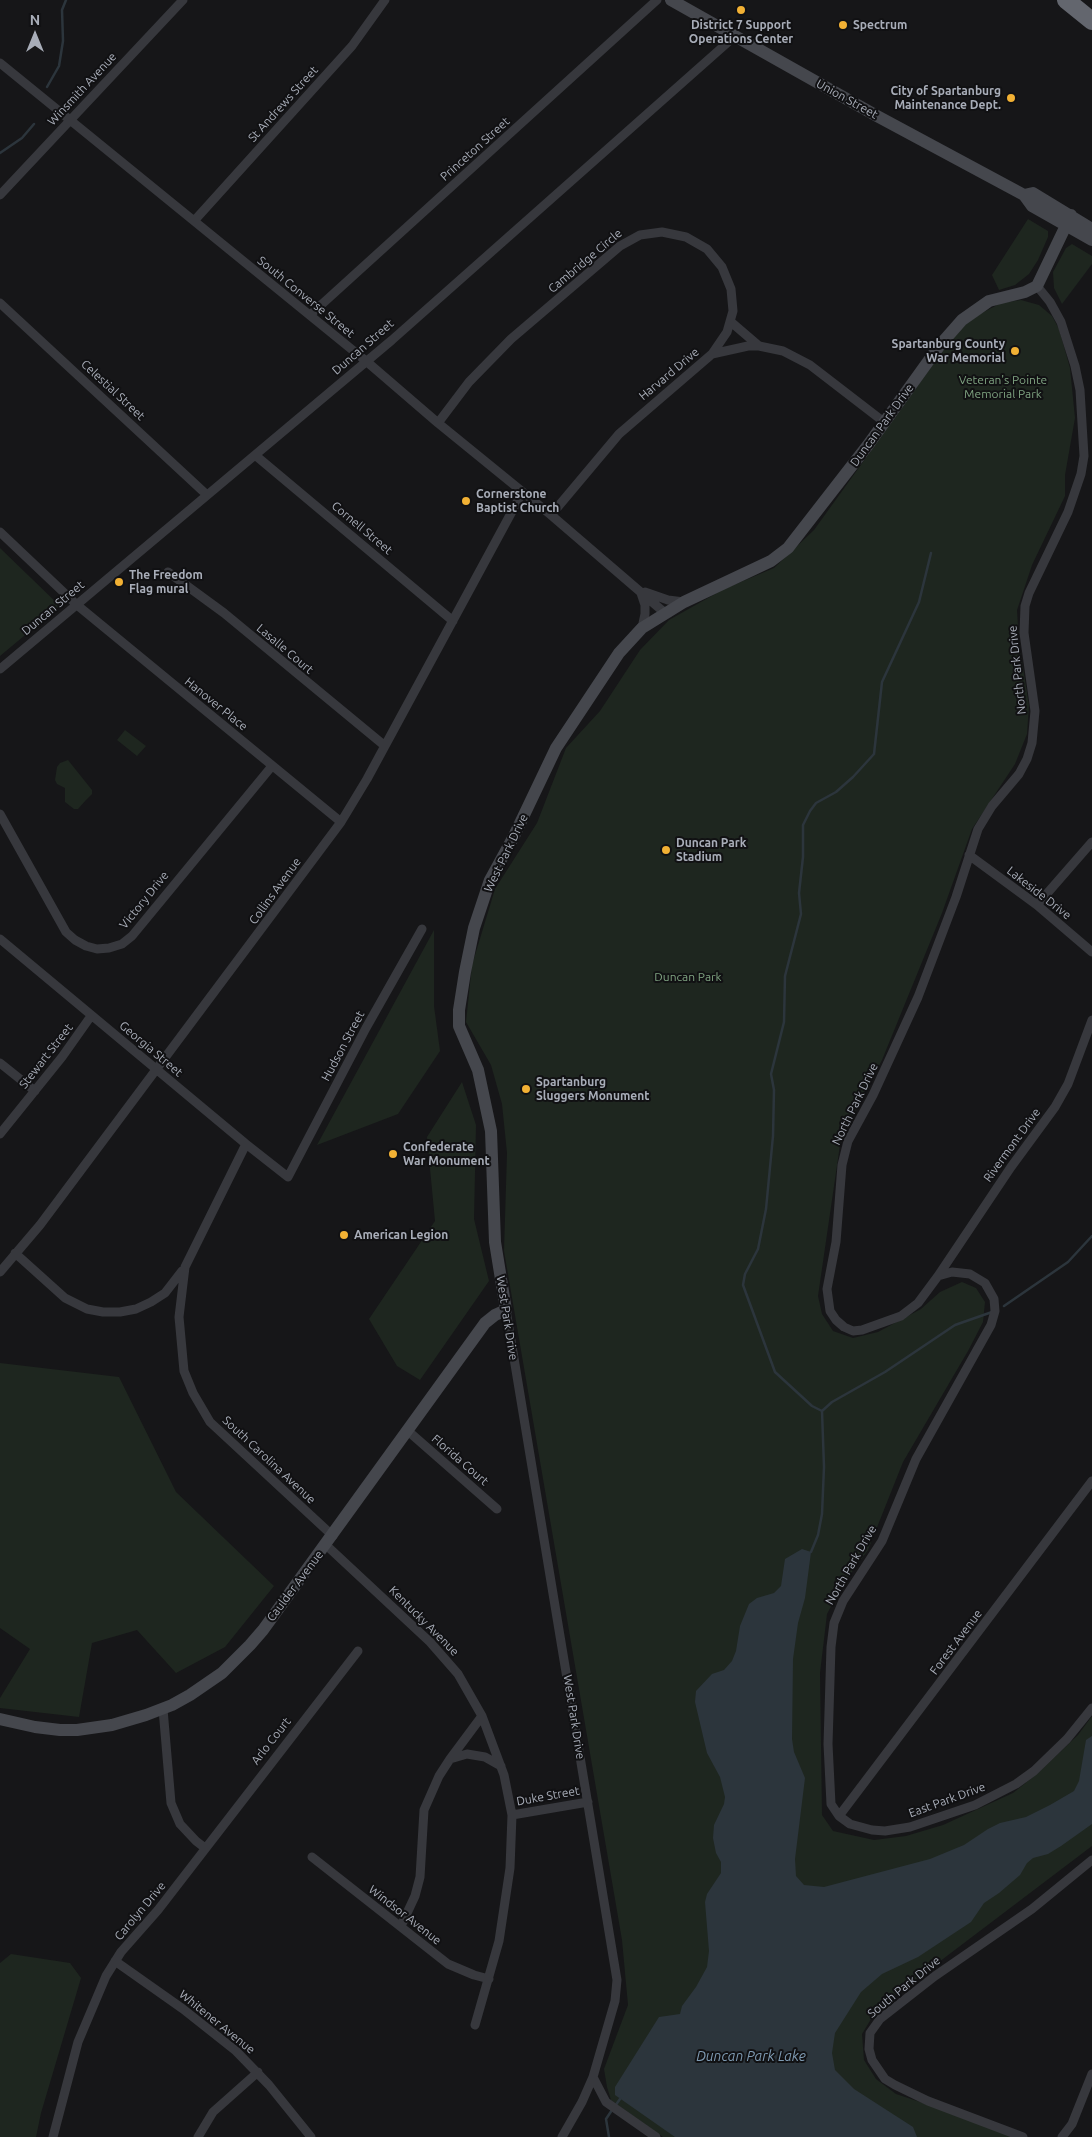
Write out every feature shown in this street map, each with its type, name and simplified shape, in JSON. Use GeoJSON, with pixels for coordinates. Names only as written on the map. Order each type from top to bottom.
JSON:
{"type":"FeatureCollection","features":[{"type":"Feature","properties":{"kind":"highway"},"geometry":{"type":"LineString","coordinates":[[1066,0],[1092,21]]}},
{"type":"Feature","properties":{"kind":"street","name":"Winsmith Avenue"},"geometry":{"type":"LineString","coordinates":[[0,195],[183,0]]}},
{"type":"Feature","properties":{"kind":"street","name":"St Andrews Street"},"geometry":{"type":"LineString","coordinates":[[194,221],[352,46],[385,0]]}},
{"type":"Feature","properties":{"kind":"street","name":"Princeton Street"},"geometry":{"type":"LineString","coordinates":[[310,315],[657,0]]}},
{"type":"Feature","properties":{"kind":"street","name":"Union Street"},"geometry":{"type":"LineString","coordinates":[[671,0],[1024,195],[1033,193],[1092,240]]}},
{"type":"Feature","properties":{"kind":"street","name":"Duncan Street"},"geometry":{"type":"LineString","coordinates":[[0,669],[366,361],[736,36]]}},
{"type":"Feature","properties":{"kind":"street","name":"South Converse Street"},"geometry":{"type":"LineString","coordinates":[[0,63],[366,361],[665,613]]}},
{"type":"Feature","properties":{"kind":"street","name":"Union Street"},"geometry":{"type":"LineString","coordinates":[[1069,221],[1092,229]]}},
{"type":"Feature","properties":{"kind":"street"},"geometry":{"type":"LineString","coordinates":[[1037,286],[1069,221]]}},
{"type":"Feature","properties":{"kind":"street","name":"Cambridge Circle"},"geometry":{"type":"LineString","coordinates":[[438,423],[469,382],[511,339],[620,246],[640,235],[651,232],[674,233],[691,239],[707,249],[722,267],[728,278],[733,300],[731,322],[723,340],[712,354]]}},
{"type":"Feature","properties":{"kind":"street","name":"Duncan Park Drive"},"geometry":{"type":"LineString","coordinates":[[665,613],[684,602],[766,564],[788,548],[940,345],[970,313],[988,301],[1025,292],[1037,286]]}},
{"type":"Feature","properties":{"kind":"street","name":"North Park Drive"},"geometry":{"type":"LineString","coordinates":[[839,1816],[832,1804],[828,1762],[831,1647],[834,1623],[843,1601],[882,1541],[916,1459],[991,1325],[995,1311],[990,1290],[978,1278],[962,1272],[938,1276],[910,1310],[897,1318],[862,1330],[853,1331],[844,1327],[833,1316],[827,1300],[827,1289],[836,1242],[842,1165],[846,1147],[853,1130],[873,1095],[918,997],[956,897],[973,842],[984,817],[1019,774],[1027,759],[1032,743],[1035,711],[1024,633],[1025,606],[1029,593],[1068,512],[1081,474],[1084,456],[1081,398],[1075,366],[1061,322],[1050,302],[1037,286]]}},
{"type":"Feature","properties":{"kind":"street","name":"Celestial Street"},"geometry":{"type":"LineString","coordinates":[[0,303],[207,495]]}},
{"type":"Feature","properties":{"kind":"street"},"geometry":{"type":"LineString","coordinates":[[731,322],[760,346]]}},
{"type":"Feature","properties":{"kind":"street","name":"Harvard Drive"},"geometry":{"type":"LineString","coordinates":[[551,515],[619,434],[712,354],[736,348],[760,346],[794,355],[817,370],[884,422]]}},
{"type":"Feature","properties":{"kind":"street","name":"Cornell Street"},"geometry":{"type":"LineString","coordinates":[[255,455],[453,621]]}},
{"type":"Feature","properties":{"kind":"street","name":"Collins Avenue"},"geometry":{"type":"LineString","coordinates":[[0,1272],[40,1225],[341,822],[385,746],[522,493]]}},
{"type":"Feature","properties":{"kind":"street","name":"Hanover Place"},"geometry":{"type":"LineString","coordinates":[[0,532],[77,604],[341,822]]}},
{"type":"Feature","properties":{"kind":"street","name":"Lasalle Court"},"geometry":{"type":"LineString","coordinates":[[168,572],[224,613],[385,746]]}},
{"type":"Feature","properties":{"kind":"street","name":"South Converse Street"},"geometry":{"type":"LineString","coordinates":[[640,590],[668,600],[684,602]]}},
{"type":"Feature","properties":{"kind":"street"},"geometry":{"type":"LineString","coordinates":[[640,590],[646,614],[642,628]]}},
{"type":"Feature","properties":{"kind":"street","name":"West Park Drive"},"geometry":{"type":"LineString","coordinates":[[593,2077],[615,2001],[617,1980],[506,1310],[495,1235],[491,1131],[478,1070],[459,1026],[459,1010],[474,928],[490,880],[514,836],[556,748],[619,653],[642,628],[665,613]]}},
{"type":"Feature","properties":{"kind":"street","name":"Victory Drive"},"geometry":{"type":"LineString","coordinates":[[0,814],[66,932],[86,946],[110,948],[122,944],[132,936],[272,766]]}},
{"type":"Feature","properties":{"kind":"street"},"geometry":{"type":"LineString","coordinates":[[1036,905],[1092,842]]}},
{"type":"Feature","properties":{"kind":"street","name":"Lakeside Drive"},"geometry":{"type":"LineString","coordinates":[[970,855],[1036,905],[1092,952]]}},
{"type":"Feature","properties":{"kind":"street","name":"Hudson Street"},"geometry":{"type":"LineString","coordinates":[[288,1177],[366,1028],[422,929]]}},
{"type":"Feature","properties":{"kind":"street","name":"Georgia Street"},"geometry":{"type":"LineString","coordinates":[[0,940],[288,1177]]}},
{"type":"Feature","properties":{"kind":"street","name":"Stewart Street"},"geometry":{"type":"LineString","coordinates":[[0,1134],[92,1016]]}},
{"type":"Feature","properties":{"kind":"street","name":"Rivermont Drive"},"geometry":{"type":"LineString","coordinates":[[938,1276],[1011,1167],[1055,1107],[1068,1084],[1092,1020]]}},
{"type":"Feature","properties":{"kind":"street"},"geometry":{"type":"LineString","coordinates":[[0,1063],[35,1090]]}},
{"type":"Feature","properties":{"kind":"street","name":"South Carolina Avenue"},"geometry":{"type":"LineString","coordinates":[[246,1144],[185,1266],[180,1317],[182,1362],[189,1383],[204,1414],[329,1540]]}},
{"type":"Feature","properties":{"kind":"street"},"geometry":{"type":"LineString","coordinates":[[15,1253],[65,1298],[87,1309],[103,1312],[120,1312],[136,1309],[151,1302],[164,1293],[185,1266]]}},
{"type":"Feature","properties":{"kind":"street","name":"Caulder Avenue"},"geometry":{"type":"LineString","coordinates":[[0,1719],[35,1728],[77,1730],[120,1723],[163,1709],[206,1685],[236,1660],[263,1630],[485,1323],[494,1315],[506,1310]]}},
{"type":"Feature","properties":{"kind":"street","name":"Florida Court"},"geometry":{"type":"LineString","coordinates":[[408,1431],[497,1509]]}},
{"type":"Feature","properties":{"kind":"street","name":"Forest Avenue"},"geometry":{"type":"LineString","coordinates":[[839,1816],[1092,1481]]}},
{"type":"Feature","properties":{"kind":"street","name":"Kentucky Avenue"},"geometry":{"type":"LineString","coordinates":[[329,1540],[445,1657],[470,1692],[482,1716],[501,1766],[512,1816]]}},
{"type":"Feature","properties":{"kind":"street","name":"Arlo Court"},"geometry":{"type":"LineString","coordinates":[[205,1848],[358,1651]]}},
{"type":"Feature","properties":{"kind":"street","name":"East Park Drive"},"geometry":{"type":"LineString","coordinates":[[839,1816],[859,1828],[891,1830],[910,1827],[975,1805],[1009,1788],[1034,1771],[1062,1744],[1092,1708]]}},
{"type":"Feature","properties":{"kind":"street"},"geometry":{"type":"LineString","coordinates":[[163,1709],[171,1803],[187,1834],[205,1848]]}},
{"type":"Feature","properties":{"kind":"street"},"geometry":{"type":"LineString","coordinates":[[401,1926],[415,1896],[420,1877],[424,1810],[433,1787],[450,1759],[482,1716]]}},
{"type":"Feature","properties":{"kind":"street"},"geometry":{"type":"LineString","coordinates":[[450,1759],[467,1754],[475,1754],[501,1766]]}},
{"type":"Feature","properties":{"kind":"street","name":"Duke Street"},"geometry":{"type":"LineString","coordinates":[[512,1816],[588,1802]]}},
{"type":"Feature","properties":{"kind":"street"},"geometry":{"type":"LineString","coordinates":[[475,2024],[489,1979],[504,1916],[512,1841],[512,1816]]}},
{"type":"Feature","properties":{"kind":"street","name":"Carolyn Drive"},"geometry":{"type":"LineString","coordinates":[[53,2137],[63,2093],[78,2042],[98,1992],[115,1961],[158,1910],[205,1848]]}},
{"type":"Feature","properties":{"kind":"street","name":"Windsor Avenue"},"geometry":{"type":"LineString","coordinates":[[312,1857],[448,1964],[474,1976],[489,1979]]}},
{"type":"Feature","properties":{"kind":"street","name":"South Park Drive"},"geometry":{"type":"LineString","coordinates":[[1023,2137],[928,2101],[894,2085],[881,2074],[872,2060],[868,2050],[870,2033],[880,2019],[935,1976],[1032,1909],[1092,1860]]}},
{"type":"Feature","properties":{"kind":"street","name":"Whitener Avenue"},"geometry":{"type":"LineString","coordinates":[[115,1961],[213,2032],[258,2072],[311,2137]]}},
{"type":"Feature","properties":{"kind":"street"},"geometry":{"type":"LineString","coordinates":[[198,2137],[213,2112],[258,2072]]}},
{"type":"Feature","properties":{"kind":"street"},"geometry":{"type":"LineString","coordinates":[[1062,2137],[1072,2124],[1092,2074]]}},
{"type":"Feature","properties":{"kind":"street"},"geometry":{"type":"LineString","coordinates":[[593,2077],[606,2102],[656,2137]]}},
{"type":"Feature","properties":{"kind":"street"},"geometry":{"type":"LineString","coordinates":[[562,2137],[582,2102],[593,2077]]}},
{"type":"Feature","properties":{"kind":"green space"},"geometry":{"type":"Polygon","coordinates":[[[1028,219],[1048,231],[1048,237],[1038,260],[1029,274],[1015,285],[999,290],[992,275],[1028,219]]]}},
{"type":"Feature","properties":{"kind":"green space"},"geometry":{"type":"Polygon","coordinates":[[[1072,244],[1092,256],[1092,264],[1062,304],[1054,288],[1053,272],[1066,248],[1072,244]]]}},
{"type":"Feature","properties":{"kind":"green space","name":"Duncan Park"},"geometry":{"type":"Polygon","coordinates":[[[1021,300],[1039,305],[1052,316],[1059,329],[1070,368],[1075,418],[1065,475],[1065,496],[1032,565],[1017,610],[1019,643],[1029,705],[1027,734],[1015,764],[972,829],[942,913],[882,1060],[841,1138],[818,1296],[822,1314],[833,1331],[853,1338],[878,1332],[921,1309],[940,1292],[962,1282],[976,1288],[985,1302],[983,1322],[903,1462],[868,1550],[841,1587],[827,1614],[820,1673],[822,1815],[833,1831],[874,1840],[906,1836],[943,1825],[1013,1793],[1038,1773],[1078,1735],[1092,1716],[1092,1846],[877,2009],[862,2034],[864,2060],[876,2079],[896,2094],[1005,2130],[1019,2137],[663,2137],[611,2100],[604,2069],[628,2005],[622,1940],[504,1251],[507,1153],[502,1104],[491,1065],[466,1022],[472,965],[495,889],[537,823],[566,748],[600,711],[640,650],[669,620],[724,589],[774,568],[814,530],[945,348],[965,325],[980,314],[1001,303],[1021,300]]]}},
{"type":"Feature","properties":{"kind":"green space"},"geometry":{"type":"Polygon","coordinates":[[[0,548],[60,606],[0,656],[0,548]]]}},
{"type":"Feature","properties":{"kind":"green space"},"geometry":{"type":"Polygon","coordinates":[[[125,730],[146,746],[137,756],[117,740],[125,730]]]}},
{"type":"Feature","properties":{"kind":"green space"},"geometry":{"type":"Polygon","coordinates":[[[68,760],[92,790],[92,794],[78,809],[74,809],[65,802],[65,788],[57,784],[55,780],[57,767],[60,763],[68,760]]]}},
{"type":"Feature","properties":{"kind":"green space"},"geometry":{"type":"Polygon","coordinates":[[[434,930],[434,1006],[440,1051],[398,1114],[317,1145],[434,930]]]}},
{"type":"Feature","properties":{"kind":"green space"},"geometry":{"type":"Polygon","coordinates":[[[462,1082],[476,1125],[474,1219],[489,1281],[420,1380],[397,1366],[369,1319],[435,1221],[427,1137],[462,1082]]]}},
{"type":"Feature","properties":{"kind":"green space"},"geometry":{"type":"Polygon","coordinates":[[[0,1363],[119,1377],[176,1492],[274,1586],[225,1647],[176,1673],[137,1630],[92,1643],[79,1717],[0,1708],[0,1698],[30,1649],[0,1628],[0,1363]]]}},
{"type":"Feature","properties":{"kind":"green space"},"geometry":{"type":"Polygon","coordinates":[[[11,1954],[70,1963],[81,1978],[41,2113],[36,2137],[0,2137],[0,1963],[11,1954]]]}},
{"type":"Feature","properties":{"kind":"water","name":"Duncan Park Lake"},"geometry":{"type":"Polygon","coordinates":[[[802,1549],[811,1552],[805,1598],[798,1623],[793,1659],[792,1739],[794,1752],[805,1778],[795,1859],[796,1876],[804,1885],[824,1887],[930,1859],[964,1845],[1000,1823],[1026,1817],[1050,1805],[1074,1791],[1079,1781],[1086,1740],[1092,1736],[1092,1824],[1048,1854],[1033,1858],[1027,1863],[1020,1875],[984,1903],[971,1922],[918,1957],[882,1974],[861,1992],[835,2033],[832,2053],[835,2070],[854,2089],[913,2127],[917,2137],[675,2137],[615,2095],[615,2087],[659,2017],[680,2014],[682,2006],[696,1987],[707,1967],[709,1951],[705,1902],[707,1894],[721,1873],[721,1862],[716,1853],[713,1838],[714,1825],[724,1804],[725,1797],[720,1777],[707,1753],[695,1702],[696,1691],[712,1674],[724,1670],[732,1661],[736,1651],[740,1626],[749,1604],[757,1598],[774,1593],[781,1586],[785,1559],[802,1549]]]}},
{"type":"Feature","properties":{"kind":"waterway"},"geometry":{"type":"LineString","coordinates":[[47,87],[59,66],[63,41],[62,10],[66,0]]}},
{"type":"Feature","properties":{"kind":"waterway"},"geometry":{"type":"LineString","coordinates":[[0,153],[22,138],[34,124]]}},
{"type":"Feature","properties":{"kind":"waterway"},"geometry":{"type":"LineString","coordinates":[[822,1411],[812,1406],[775,1372],[743,1285],[745,1274],[758,1249],[766,1209],[773,1136],[774,1090],[771,1074],[784,1022],[785,976],[801,914],[799,893],[803,857],[803,825],[816,803],[836,792],[874,754],[882,682],[919,602],[931,553]]}},
{"type":"Feature","properties":{"kind":"waterway"},"geometry":{"type":"LineString","coordinates":[[1004,1306],[1068,1262],[1092,1236]]}},
{"type":"Feature","properties":{"kind":"waterway"},"geometry":{"type":"LineString","coordinates":[[811,1552],[818,1535],[822,1514],[824,1467],[822,1411],[832,1402],[885,1372],[955,1325],[992,1312]]}},
{"type":"Feature","properties":{"kind":"waterway"},"geometry":{"type":"LineString","coordinates":[[615,2106],[620,2099]]}},
{"type":"Feature","properties":{"kind":"waterway"},"geometry":{"type":"LineString","coordinates":[[609,2137],[606,2119],[612,2110]]}},
{"type":"Feature","properties":{"kind":"place","name":"District 7 Support Operations Center"},"geometry":{"type":"Point","coordinates":[741,10]}},
{"type":"Feature","properties":{"kind":"place","name":"Spectrum"},"geometry":{"type":"Point","coordinates":[843,25]}},
{"type":"Feature","properties":{"kind":"place","name":"City of Spartanburg Maintenance Dept."},"geometry":{"type":"Point","coordinates":[1011,98]}},
{"type":"Feature","properties":{"kind":"place","name":"Spartanburg County War Memorial"},"geometry":{"type":"Point","coordinates":[1015,351]}},
{"type":"Feature","properties":{"kind":"place","name":"Cornerstone Baptist Church"},"geometry":{"type":"Point","coordinates":[466,501]}},
{"type":"Feature","properties":{"kind":"place","name":"The Freedom Flag mural"},"geometry":{"type":"Point","coordinates":[119,582]}},
{"type":"Feature","properties":{"kind":"place","name":"Duncan Park Stadium"},"geometry":{"type":"Point","coordinates":[666,850]}},
{"type":"Feature","properties":{"kind":"place","name":"Spartanburg Sluggers Monument"},"geometry":{"type":"Point","coordinates":[526,1089]}},
{"type":"Feature","properties":{"kind":"place","name":"Confederate War Monument"},"geometry":{"type":"Point","coordinates":[393,1154]}},
{"type":"Feature","properties":{"kind":"place","name":"American Legion"},"geometry":{"type":"Point","coordinates":[344,1235]}},
{"type":"Feature","properties":{"kind":"park label","name":"Veteran's Pointe Memorial Park"},"geometry":{"type":"Point","coordinates":[1003,387]}}]}
